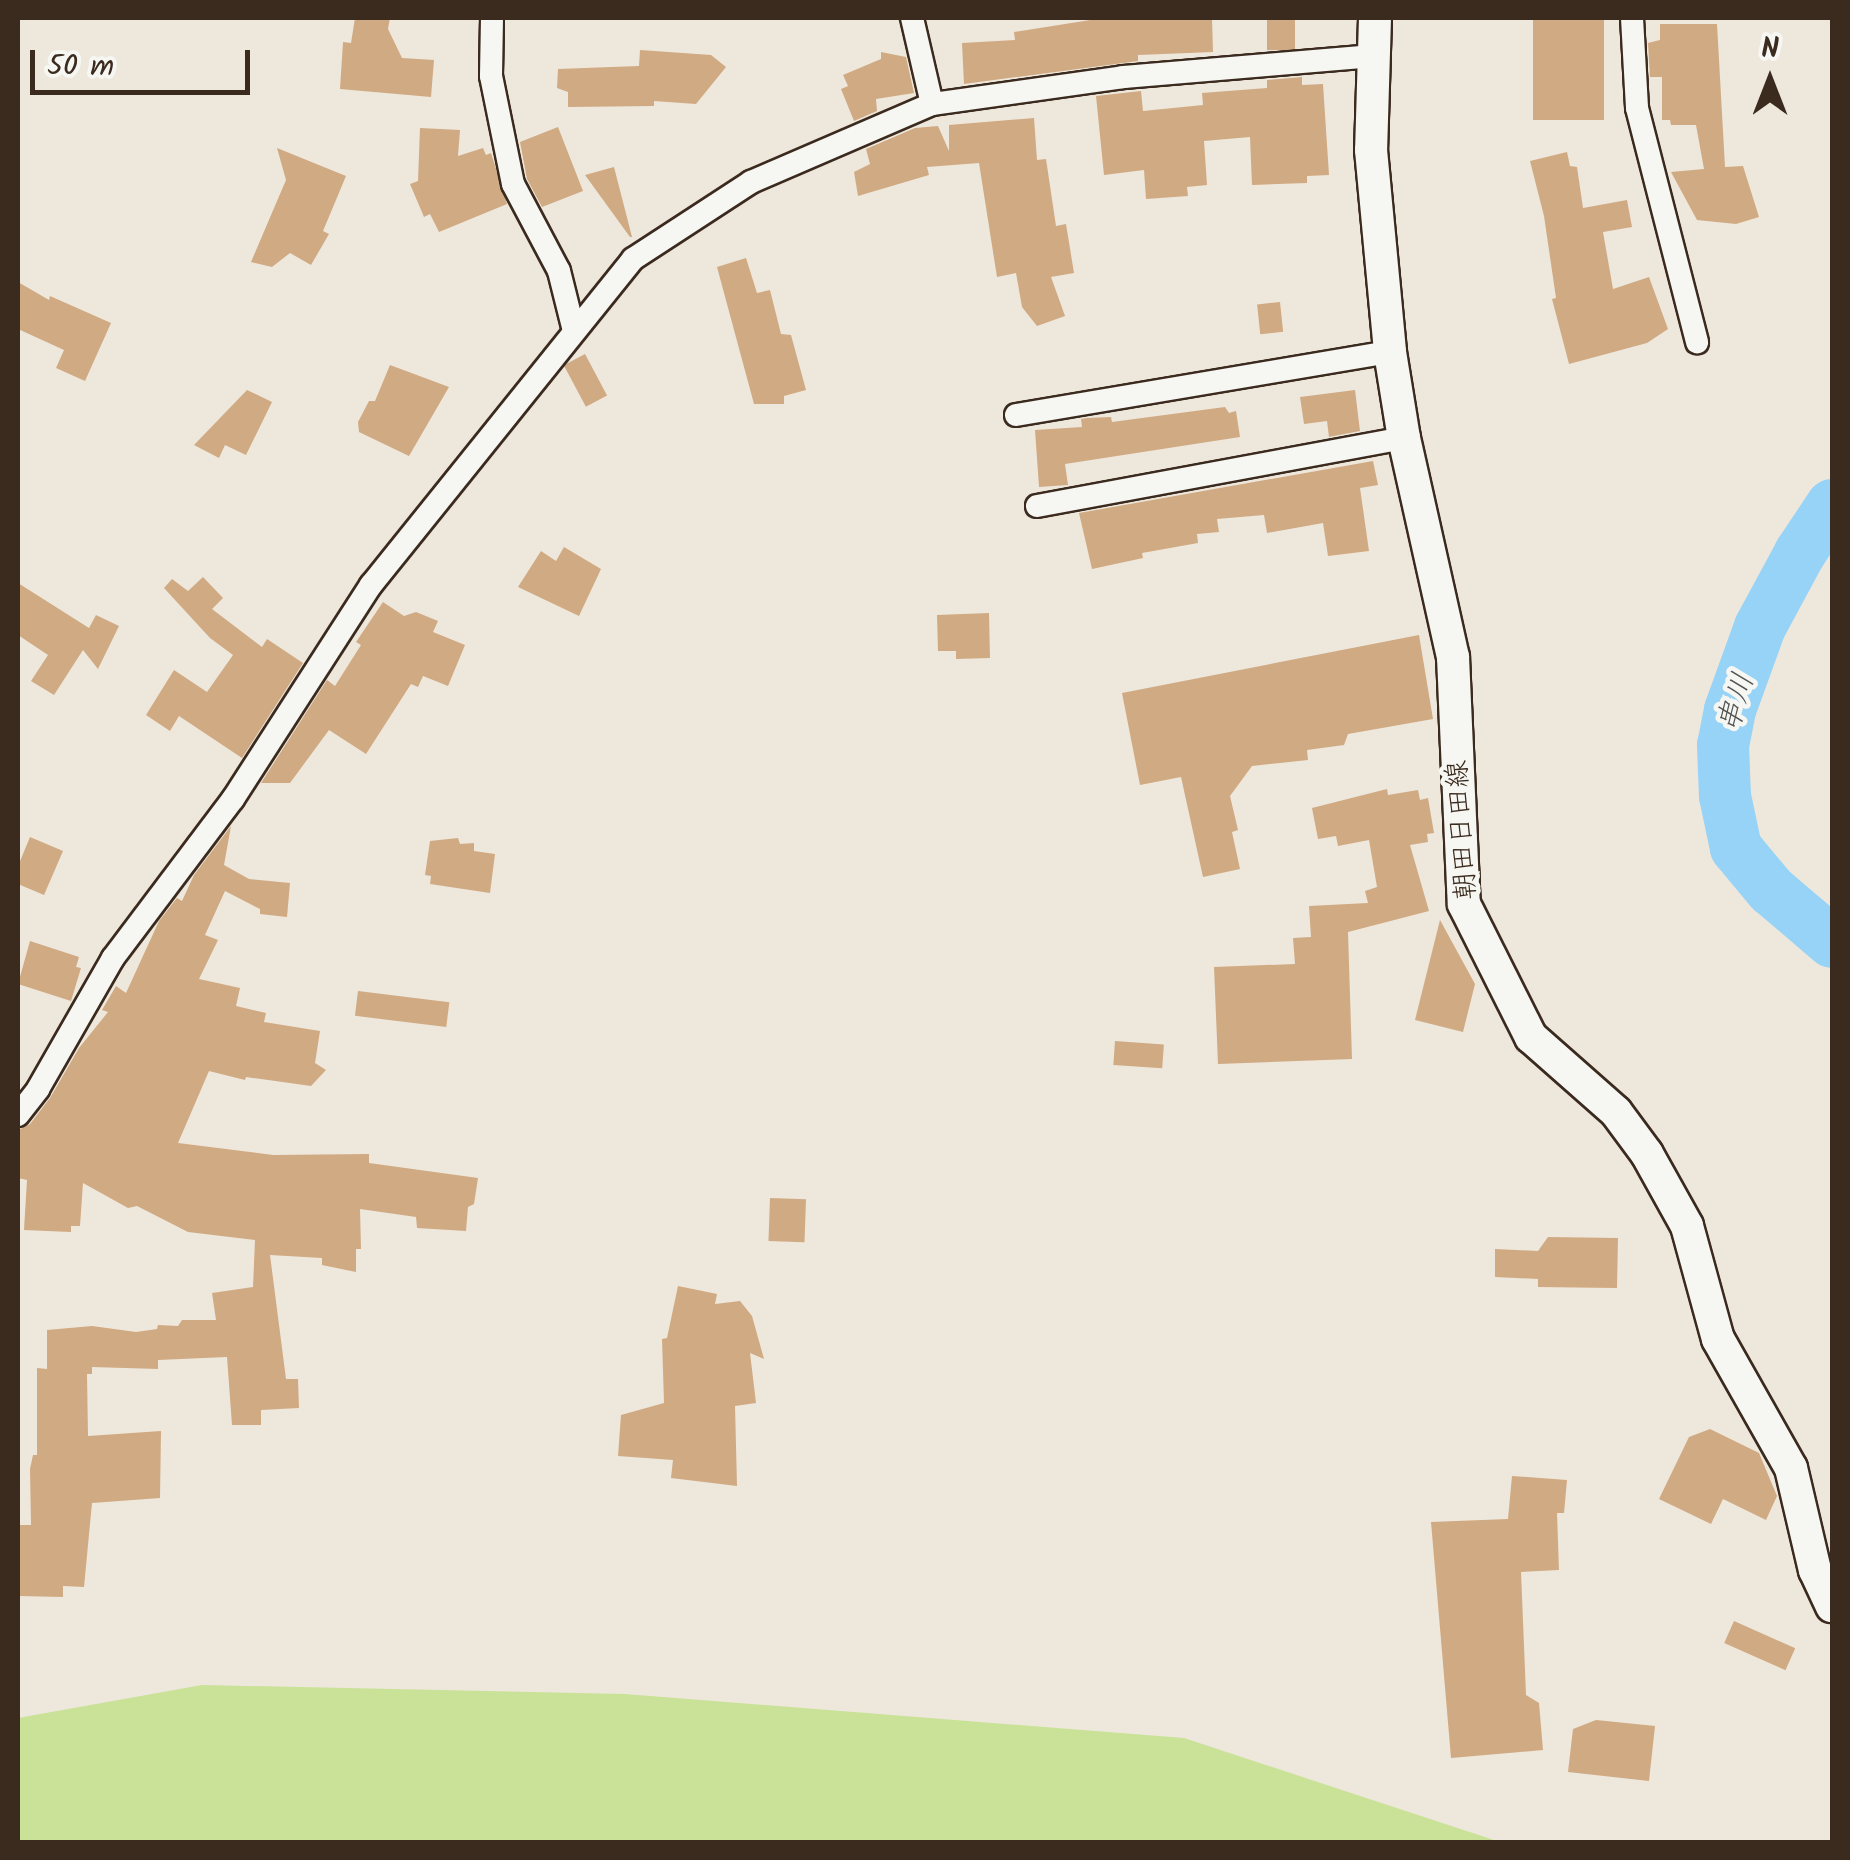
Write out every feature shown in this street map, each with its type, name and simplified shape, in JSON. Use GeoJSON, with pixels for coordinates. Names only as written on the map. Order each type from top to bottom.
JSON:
{"type":"FeatureCollection","features":[{"type":"Feature","properties":{"kind":"main road","name":"朝田日田線"},"geometry":{"type":"LineString","coordinates":[[1375,18],[1371,150],[1390,352],[1404,438],[1453,657],[1464,904],[1531,1037],[1616,1112],[1647,1154],[1687,1226],[1718,1339],[1791,1468],[1815,1570],[1832,1606]]}},
{"type":"Feature","properties":{"kind":"street"},"geometry":{"type":"LineString","coordinates":[[492,18],[491,76],[512,184],[559,271],[574,331]]}},
{"type":"Feature","properties":{"kind":"street"},"geometry":{"type":"LineString","coordinates":[[912,18],[932,104]]}},
{"type":"Feature","properties":{"kind":"street"},"geometry":{"type":"LineString","coordinates":[[1632,18],[1637,108],[1698,342]]}},
{"type":"Feature","properties":{"kind":"street"},"geometry":{"type":"LineString","coordinates":[[18,1115],[38,1089],[113,958],[233,799],[371,585],[633,259],[699,212],[751,182],[932,104],[1104,79],[1371,56]]}},
{"type":"Feature","properties":{"kind":"street"},"geometry":{"type":"LineString","coordinates":[[1016,415],[1390,352]]}},
{"type":"Feature","properties":{"kind":"street"},"geometry":{"type":"LineString","coordinates":[[1036,506],[1404,438]]}},
{"type":"Feature","properties":{"kind":"green space"},"geometry":{"type":"Polygon","coordinates":[[[202,1685],[625,1694],[1184,1738],[1500,1842],[18,1842],[18,1718],[202,1685]]]}},
{"type":"Feature","properties":{"kind":"building"},"geometry":{"type":"Polygon","coordinates":[[[355,18],[390,18],[388,29],[402,58],[434,60],[431,97],[340,89],[343,42],[351,43],[355,18]]]}},
{"type":"Feature","properties":{"kind":"building"},"geometry":{"type":"Polygon","coordinates":[[[1103,18],[1212,18],[1213,52],[1138,55],[1138,61],[964,84],[962,43],[1015,40],[1014,32],[1103,18]]]}},
{"type":"Feature","properties":{"kind":"building"},"geometry":{"type":"Polygon","coordinates":[[[1267,18],[1295,18],[1295,50],[1267,50],[1267,18]]]}},
{"type":"Feature","properties":{"kind":"building"},"geometry":{"type":"Polygon","coordinates":[[[1533,18],[1604,18],[1604,120],[1533,120],[1533,18]]]}},
{"type":"Feature","properties":{"kind":"building"},"geometry":{"type":"Polygon","coordinates":[[[1660,24],[1717,24],[1725,167],[1743,166],[1759,217],[1736,224],[1697,220],[1671,172],[1704,169],[1696,125],[1671,125],[1670,120],[1662,120],[1662,77],[1650,77],[1648,43],[1660,40],[1660,24]]]}},
{"type":"Feature","properties":{"kind":"building"},"geometry":{"type":"Polygon","coordinates":[[[640,50],[711,55],[726,67],[696,104],[654,101],[654,106],[568,107],[568,92],[557,88],[558,69],[639,66],[640,50]]]}},
{"type":"Feature","properties":{"kind":"building"},"geometry":{"type":"Polygon","coordinates":[[[881,52],[906,57],[914,93],[876,99],[877,111],[854,121],[841,89],[848,86],[843,75],[881,59],[881,52]]]}},
{"type":"Feature","properties":{"kind":"building"},"geometry":{"type":"Polygon","coordinates":[[[1302,77],[1302,85],[1323,84],[1329,175],[1307,176],[1307,183],[1252,185],[1250,137],[1204,141],[1207,185],[1187,187],[1188,196],[1146,199],[1144,170],[1104,175],[1096,96],[1141,91],[1143,111],[1203,105],[1202,93],[1267,88],[1267,80],[1302,77]]]}},
{"type":"Feature","properties":{"kind":"building"},"geometry":{"type":"Polygon","coordinates":[[[1034,118],[1037,160],[1046,159],[1056,226],[1066,224],[1074,273],[1051,277],[1065,316],[1037,326],[1022,307],[1016,273],[997,277],[979,163],[927,167],[929,175],[858,196],[854,172],[870,164],[866,149],[915,128],[938,126],[949,151],[949,125],[1034,118]]]}},
{"type":"Feature","properties":{"kind":"building"},"geometry":{"type":"Polygon","coordinates":[[[558,127],[583,191],[542,207],[527,179],[520,142],[558,127]]]}},
{"type":"Feature","properties":{"kind":"building"},"geometry":{"type":"Polygon","coordinates":[[[420,128],[460,130],[458,156],[483,148],[486,155],[491,153],[507,204],[439,232],[430,214],[424,217],[410,184],[418,181],[420,128]]]}},
{"type":"Feature","properties":{"kind":"building"},"geometry":{"type":"Polygon","coordinates":[[[277,148],[346,176],[323,231],[329,234],[311,265],[290,253],[272,267],[251,262],[286,180],[277,148]]]}},
{"type":"Feature","properties":{"kind":"building"},"geometry":{"type":"Polygon","coordinates":[[[1567,152],[1570,166],[1577,167],[1583,208],[1627,200],[1632,227],[1603,232],[1613,289],[1649,277],[1668,329],[1647,343],[1569,364],[1552,299],[1556,298],[1544,216],[1530,161],[1567,152]]]}},
{"type":"Feature","properties":{"kind":"building"},"geometry":{"type":"Polygon","coordinates":[[[614,167],[632,237],[585,175],[614,167]]]}},
{"type":"Feature","properties":{"kind":"building"},"geometry":{"type":"Polygon","coordinates":[[[746,258],[757,293],[770,290],[781,334],[791,335],[806,390],[784,396],[784,404],[754,404],[717,267],[746,258]]]}},
{"type":"Feature","properties":{"kind":"building"},"geometry":{"type":"Polygon","coordinates":[[[18,282],[49,300],[50,296],[111,323],[85,381],[56,368],[64,350],[18,329],[18,282]]]}},
{"type":"Feature","properties":{"kind":"building"},"geometry":{"type":"Polygon","coordinates":[[[1280,302],[1283,332],[1260,334],[1257,304],[1280,302]]]}},
{"type":"Feature","properties":{"kind":"building"},"geometry":{"type":"Polygon","coordinates":[[[585,354],[607,395],[586,407],[564,365],[585,354]]]}},
{"type":"Feature","properties":{"kind":"building"},"geometry":{"type":"Polygon","coordinates":[[[390,365],[449,387],[409,456],[359,432],[358,422],[369,401],[375,401],[390,365]]]}},
{"type":"Feature","properties":{"kind":"building"},"geometry":{"type":"Polygon","coordinates":[[[247,390],[272,402],[246,455],[225,445],[219,458],[194,445],[247,390]]]}},
{"type":"Feature","properties":{"kind":"building"},"geometry":{"type":"Polygon","coordinates":[[[1355,390],[1360,431],[1329,437],[1327,421],[1304,424],[1300,397],[1355,390]]]}},
{"type":"Feature","properties":{"kind":"building"},"geometry":{"type":"Polygon","coordinates":[[[1225,407],[1229,413],[1236,411],[1240,437],[1065,464],[1068,485],[1039,487],[1035,430],[1082,427],[1081,419],[1087,418],[1111,417],[1112,422],[1225,407]]]}},
{"type":"Feature","properties":{"kind":"building"},"geometry":{"type":"Polygon","coordinates":[[[1373,461],[1378,485],[1360,488],[1369,551],[1328,556],[1323,523],[1267,533],[1264,515],[1217,519],[1219,532],[1197,534],[1198,543],[1142,553],[1143,558],[1092,569],[1079,513],[1373,461]]]}},
{"type":"Feature","properties":{"kind":"building"},"geometry":{"type":"Polygon","coordinates":[[[564,547],[601,569],[579,616],[518,587],[541,551],[556,561],[564,547]]]}},
{"type":"Feature","properties":{"kind":"building"},"geometry":{"type":"Polygon","coordinates":[[[203,577],[223,598],[212,609],[262,647],[267,639],[303,663],[242,758],[179,716],[170,731],[146,715],[174,670],[207,692],[233,655],[210,638],[164,588],[172,579],[188,591],[203,577]]]}},
{"type":"Feature","properties":{"kind":"building"},"geometry":{"type":"Polygon","coordinates":[[[18,583],[89,628],[96,615],[119,626],[98,669],[83,650],[54,695],[31,681],[48,655],[18,635],[18,583]]]}},
{"type":"Feature","properties":{"kind":"building"},"geometry":{"type":"Polygon","coordinates":[[[383,602],[404,616],[416,612],[438,621],[433,632],[465,645],[448,686],[423,676],[418,687],[411,684],[366,754],[329,730],[290,783],[261,783],[327,680],[335,686],[361,645],[356,642],[383,602]]]}},
{"type":"Feature","properties":{"kind":"building"},"geometry":{"type":"Polygon","coordinates":[[[989,613],[990,658],[956,659],[956,651],[938,651],[937,615],[989,613]]]}},
{"type":"Feature","properties":{"kind":"building"},"geometry":{"type":"Polygon","coordinates":[[[1419,635],[1433,719],[1348,734],[1344,745],[1307,750],[1308,760],[1252,766],[1230,796],[1238,830],[1232,832],[1240,869],[1203,877],[1181,777],[1140,785],[1122,693],[1419,635]]]}},
{"type":"Feature","properties":{"kind":"building"},"geometry":{"type":"Polygon","coordinates":[[[1387,789],[1388,795],[1418,790],[1420,800],[1428,798],[1434,833],[1427,834],[1428,842],[1410,845],[1429,911],[1348,932],[1352,1059],[1218,1064],[1214,967],[1295,964],[1293,938],[1311,937],[1309,906],[1368,903],[1365,891],[1377,887],[1369,840],[1338,846],[1336,836],[1318,839],[1312,808],[1387,789]]]}},
{"type":"Feature","properties":{"kind":"building"},"geometry":{"type":"Polygon","coordinates":[[[231,826],[224,865],[249,879],[290,883],[287,917],[260,914],[260,909],[225,891],[205,935],[218,940],[199,979],[240,988],[236,1006],[266,1013],[264,1022],[320,1031],[315,1063],[326,1070],[311,1086],[246,1077],[245,1080],[209,1071],[178,1143],[273,1155],[369,1154],[369,1163],[478,1178],[474,1204],[468,1207],[466,1231],[417,1228],[416,1217],[360,1209],[361,1249],[356,1249],[356,1272],[322,1265],[322,1258],[270,1255],[286,1379],[298,1379],[299,1408],[261,1410],[261,1425],[232,1425],[227,1357],[158,1360],[158,1369],[92,1367],[92,1374],[87,1374],[88,1436],[161,1431],[160,1498],[92,1503],[84,1587],[63,1586],[63,1597],[18,1596],[18,1525],[31,1525],[30,1469],[33,1455],[37,1455],[37,1368],[47,1369],[47,1330],[92,1326],[136,1332],[157,1329],[158,1325],[178,1326],[182,1320],[216,1320],[212,1293],[253,1287],[255,1240],[188,1232],[137,1206],[128,1208],[83,1183],[80,1226],[71,1226],[71,1232],[24,1230],[27,1180],[18,1178],[18,1130],[30,1124],[50,1098],[79,1048],[108,1012],[102,1010],[116,986],[126,993],[159,921],[177,898],[182,901],[194,875],[231,826]]]}},
{"type":"Feature","properties":{"kind":"building"},"geometry":{"type":"Polygon","coordinates":[[[30,837],[63,851],[44,895],[18,884],[18,866],[30,837]]]}},
{"type":"Feature","properties":{"kind":"building"},"geometry":{"type":"Polygon","coordinates":[[[458,838],[460,844],[474,843],[474,851],[495,854],[490,893],[430,884],[431,876],[425,875],[430,841],[458,838]]]}},
{"type":"Feature","properties":{"kind":"building"},"geometry":{"type":"Polygon","coordinates":[[[1440,920],[1475,984],[1463,1032],[1415,1020],[1440,920]]]}},
{"type":"Feature","properties":{"kind":"building"},"geometry":{"type":"Polygon","coordinates":[[[30,941],[79,957],[76,967],[81,968],[71,1001],[18,984],[30,941]]]}},
{"type":"Feature","properties":{"kind":"building"},"geometry":{"type":"Polygon","coordinates":[[[358,991],[449,1002],[446,1027],[355,1016],[358,991]]]}},
{"type":"Feature","properties":{"kind":"building"},"geometry":{"type":"Polygon","coordinates":[[[1115,1041],[1164,1044],[1162,1068],[1113,1065],[1115,1041]]]}},
{"type":"Feature","properties":{"kind":"building"},"geometry":{"type":"Polygon","coordinates":[[[770,1198],[806,1199],[804,1242],[768,1241],[770,1198]]]}},
{"type":"Feature","properties":{"kind":"building"},"geometry":{"type":"Polygon","coordinates":[[[1548,1237],[1618,1238],[1617,1288],[1538,1287],[1538,1279],[1495,1277],[1495,1249],[1538,1251],[1548,1237]]]}},
{"type":"Feature","properties":{"kind":"building"},"geometry":{"type":"Polygon","coordinates":[[[678,1286],[717,1294],[715,1304],[740,1301],[752,1316],[764,1359],[750,1353],[756,1403],[735,1406],[737,1486],[671,1478],[673,1460],[618,1456],[621,1415],[664,1403],[662,1339],[667,1338],[678,1286]]]}},
{"type":"Feature","properties":{"kind":"building"},"geometry":{"type":"Polygon","coordinates":[[[1710,1429],[1759,1453],[1777,1496],[1766,1520],[1723,1499],[1711,1524],[1659,1499],[1689,1437],[1710,1429]]]}},
{"type":"Feature","properties":{"kind":"building"},"geometry":{"type":"Polygon","coordinates":[[[1512,1476],[1567,1480],[1564,1513],[1557,1513],[1559,1570],[1521,1572],[1526,1695],[1539,1703],[1543,1750],[1451,1758],[1431,1522],[1508,1519],[1512,1476]]]}},
{"type":"Feature","properties":{"kind":"building"},"geometry":{"type":"Polygon","coordinates":[[[1734,1621],[1795,1648],[1785,1670],[1724,1643],[1734,1621]]]}},
{"type":"Feature","properties":{"kind":"building"},"geometry":{"type":"Polygon","coordinates":[[[1596,1720],[1655,1726],[1649,1781],[1568,1772],[1573,1729],[1596,1720]]]}},
{"type":"Feature","properties":{"kind":"waterway","name":"串川"},"geometry":{"type":"LineString","coordinates":[[1832,505],[1800,553],[1760,627],[1730,710],[1723,745],[1725,796],[1736,848],[1771,890],[1832,942]]}}]}
